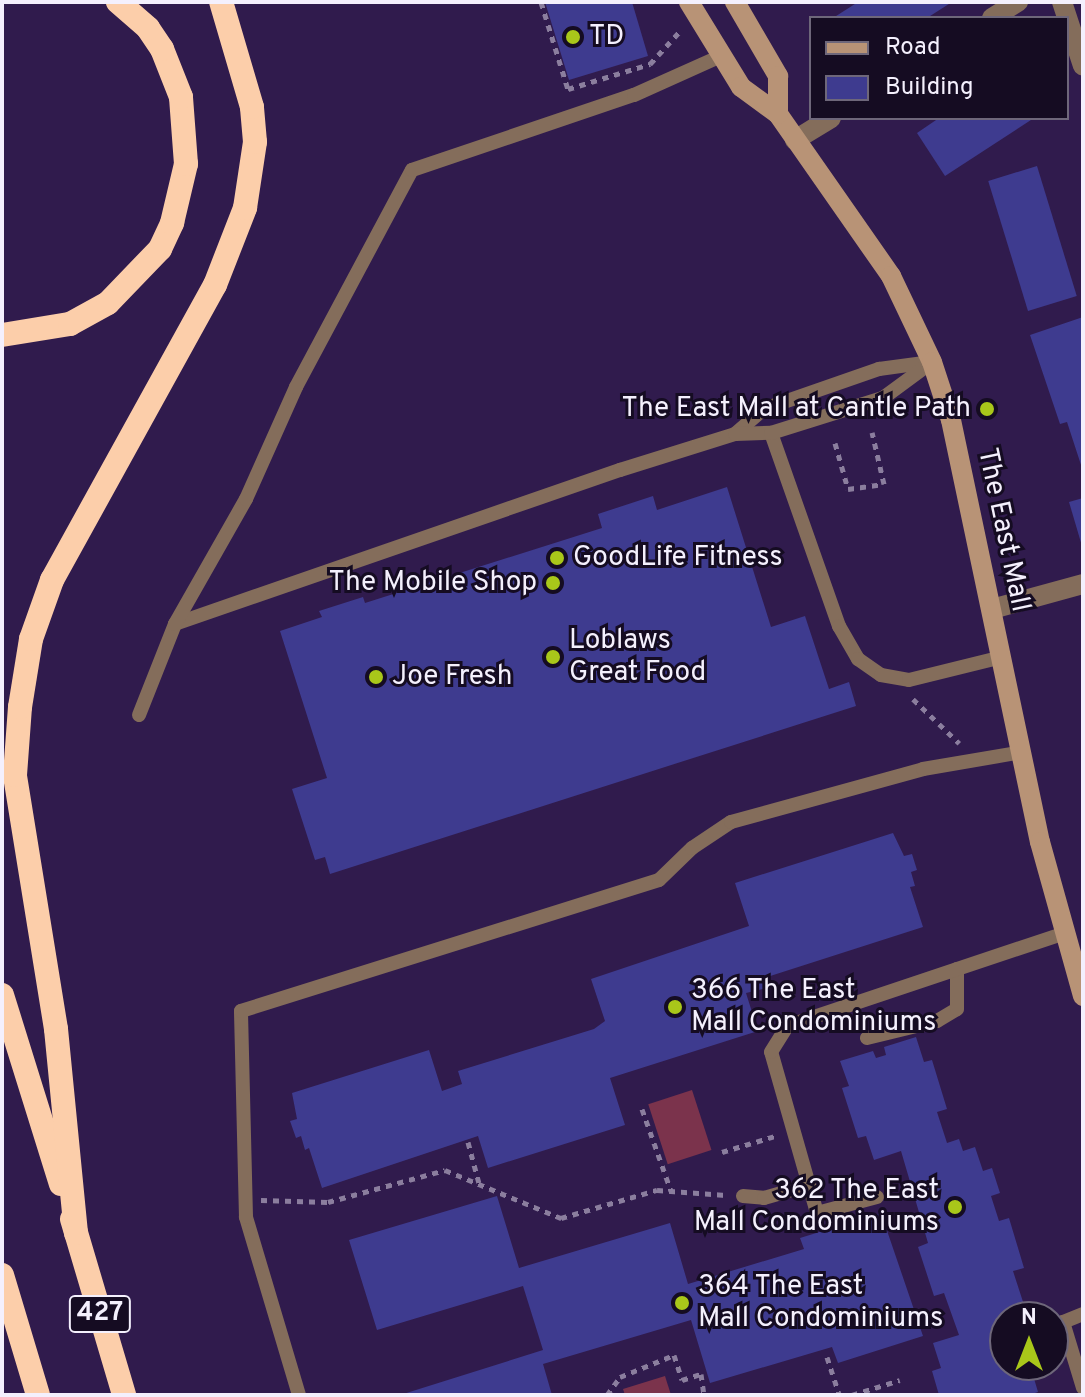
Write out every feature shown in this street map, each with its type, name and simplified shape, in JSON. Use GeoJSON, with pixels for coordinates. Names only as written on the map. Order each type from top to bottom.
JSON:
{"type":"FeatureCollection","features":[{"type":"Feature","properties":{"kind":"highway"},"geometry":{"type":"LineString","coordinates":[[2,335],[70,324],[108,303],[160,249],[172,223],[186,164],[181,97],[155,38],[118,2]]}},
{"type":"Feature","properties":{"kind":"highway"},"geometry":{"type":"LineString","coordinates":[[76,1233],[56,1029],[15,775],[20,707],[31,639],[52,580],[215,285],[245,208],[255,142],[252,107],[221,2]]}},
{"type":"Feature","properties":{"kind":"highway","name":"427"},"geometry":{"type":"LineString","coordinates":[[2,995],[124,1395]]}},
{"type":"Feature","properties":{"kind":"highway"},"geometry":{"type":"LineString","coordinates":[[2,1275],[38,1395]]}},
{"type":"Feature","properties":{"kind":"main road"},"geometry":{"type":"LineString","coordinates":[[735,2],[778,76],[778,114]]}},
{"type":"Feature","properties":{"kind":"main road","name":"The East Mall"},"geometry":{"type":"LineString","coordinates":[[692,8],[741,87],[778,114],[891,276],[932,362],[951,420],[1022,752],[1083,996]]}},
{"type":"Feature","properties":{"kind":"street"},"geometry":{"type":"LineString","coordinates":[[995,16],[1018,2]]}},
{"type":"Feature","properties":{"kind":"street"},"geometry":{"type":"LineString","coordinates":[[1069,23],[1083,66]]}},
{"type":"Feature","properties":{"kind":"street"},"geometry":{"type":"LineString","coordinates":[[795,140],[828,120]]}},
{"type":"Feature","properties":{"kind":"street"},"geometry":{"type":"LineString","coordinates":[[992,609],[1083,584]]}},
{"type":"Feature","properties":{"kind":"lane"},"geometry":{"type":"LineString","coordinates":[[139,715],[175,624],[246,499],[296,387],[412,170],[634,95],[721,56]]}},
{"type":"Feature","properties":{"kind":"lane"},"geometry":{"type":"LineString","coordinates":[[175,624],[735,434],[771,433],[883,398],[932,362]]}},
{"type":"Feature","properties":{"kind":"lane"},"geometry":{"type":"LineString","coordinates":[[735,434],[764,409],[879,369],[932,362]]}},
{"type":"Feature","properties":{"kind":"lane"},"geometry":{"type":"LineString","coordinates":[[771,433],[846,644],[872,670],[899,679],[928,678],[1002,657]]}},
{"type":"Feature","properties":{"kind":"lane"},"geometry":{"type":"LineString","coordinates":[[299,1395],[246,1217],[241,1011],[659,880],[731,822],[923,769],[1022,752]]}},
{"type":"Feature","properties":{"kind":"lane"},"geometry":{"type":"LineString","coordinates":[[877,1197],[817,1213],[771,1052],[787,1026],[1065,933]]}},
{"type":"Feature","properties":{"kind":"lane"},"geometry":{"type":"LineString","coordinates":[[867,1038],[937,1021],[957,1009],[957,969]]}},
{"type":"Feature","properties":{"kind":"lane"},"geometry":{"type":"LineString","coordinates":[[743,1196],[764,1198],[809,1185]]}},
{"type":"Feature","properties":{"kind":"lane"},"geometry":{"type":"LineString","coordinates":[[1083,1314],[1063,1322],[1083,1388]]}},
{"type":"Feature","properties":{"kind":"path"},"geometry":{"type":"LineString","coordinates":[[541,2],[568,89],[650,64],[692,8]]}},
{"type":"Feature","properties":{"kind":"path"},"geometry":{"type":"LineString","coordinates":[[835,443],[848,489],[884,484],[872,432]]}},
{"type":"Feature","properties":{"kind":"path"},"geometry":{"type":"LineString","coordinates":[[899,679],[919,708],[936,717],[972,761]]}},
{"type":"Feature","properties":{"kind":"path"},"geometry":{"type":"LineString","coordinates":[[642,1109],[671,1191]]}},
{"type":"Feature","properties":{"kind":"path"},"geometry":{"type":"LineString","coordinates":[[722,1152],[794,1130]]}},
{"type":"Feature","properties":{"kind":"path"},"geometry":{"type":"LineString","coordinates":[[468,1142],[479,1184]]}},
{"type":"Feature","properties":{"kind":"path"},"geometry":{"type":"LineString","coordinates":[[246,1199],[328,1202],[445,1170],[561,1218],[657,1190],[743,1196]]}},
{"type":"Feature","properties":{"kind":"path"},"geometry":{"type":"LineString","coordinates":[[607,1395],[620,1377],[674,1355],[682,1380],[701,1374],[704,1395]]}},
{"type":"Feature","properties":{"kind":"path"},"geometry":{"type":"LineString","coordinates":[[827,1357],[839,1395]]}},
{"type":"Feature","properties":{"kind":"path"},"geometry":{"type":"LineString","coordinates":[[852,1395],[900,1380]]}},
{"type":"Feature","properties":{"kind":"shaded area"},"geometry":{"type":"Polygon","coordinates":[[[692,1090],[711,1150],[668,1164],[648,1104],[692,1090]]]}},
{"type":"Feature","properties":{"kind":"shaded area"},"geometry":{"type":"Polygon","coordinates":[[[665,1376],[671,1395],[625,1395],[623,1389],[665,1376]]]}},
{"type":"Feature","properties":{"kind":"building"},"geometry":{"type":"Polygon","coordinates":[[[545,2],[632,2],[648,56],[569,80],[545,2]]]}},
{"type":"Feature","properties":{"kind":"building"},"geometry":{"type":"Polygon","coordinates":[[[858,2],[952,2],[930,16],[836,16],[858,2]]]}},
{"type":"Feature","properties":{"kind":"building"},"geometry":{"type":"Polygon","coordinates":[[[936,120],[1031,120],[945,176],[917,133],[936,120]]]}},
{"type":"Feature","properties":{"kind":"building"},"geometry":{"type":"Polygon","coordinates":[[[1037,166],[1077,296],[1028,311],[988,181],[1037,166]]]}},
{"type":"Feature","properties":{"kind":"building"},"geometry":{"type":"Polygon","coordinates":[[[1083,317],[1082,468],[1067,422],[1060,424],[1030,335],[1083,317]]]}},
{"type":"Feature","properties":{"kind":"building","name":"Loblaws Great Food"},"geometry":{"type":"Polygon","coordinates":[[[727,487],[771,627],[805,616],[829,689],[849,682],[856,706],[330,874],[325,857],[315,860],[292,789],[327,778],[280,631],[322,617],[319,611],[363,597],[365,603],[602,528],[598,514],[653,496],[657,510],[727,487]]]}},
{"type":"Feature","properties":{"kind":"building"},"geometry":{"type":"Polygon","coordinates":[[[1083,498],[1083,546],[1082,546],[1069,502],[1083,498]]]}},
{"type":"Feature","properties":{"kind":"building","name":"366 The East Mall Condominiums"},"geometry":{"type":"Polygon","coordinates":[[[893,833],[904,856],[912,854],[917,870],[911,872],[915,886],[910,887],[923,927],[764,978],[767,988],[746,993],[758,1031],[610,1078],[625,1125],[488,1168],[478,1136],[322,1188],[309,1148],[305,1150],[301,1136],[296,1138],[290,1121],[297,1119],[292,1093],[429,1050],[442,1091],[462,1084],[458,1071],[594,1029],[605,1021],[591,979],[749,926],[735,883],[893,833]]]}},
{"type":"Feature","properties":{"kind":"building","name":"362 The East Mall Condominiums"},"geometry":{"type":"Polygon","coordinates":[[[916,1037],[924,1062],[932,1060],[947,1109],[937,1112],[947,1143],[959,1139],[963,1151],[975,1147],[983,1171],[992,1168],[1000,1193],[991,1196],[999,1221],[1009,1218],[1024,1268],[1013,1271],[1023,1301],[989,1301],[989,1381],[1035,1381],[1038,1392],[1029,1395],[939,1395],[932,1371],[941,1368],[933,1343],[959,1335],[944,1293],[934,1296],[918,1247],[928,1243],[901,1151],[874,1160],[866,1136],[858,1138],[842,1088],[849,1086],[840,1061],[873,1051],[876,1058],[886,1055],[884,1047],[916,1037]]]}},
{"type":"Feature","properties":{"kind":"building","name":"364 The East Mall Condominiums"},"geometry":{"type":"Polygon","coordinates":[[[497,1196],[519,1268],[670,1223],[688,1284],[804,1249],[800,1238],[881,1213],[923,1336],[838,1363],[832,1347],[710,1383],[691,1320],[543,1364],[552,1395],[400,1395],[543,1350],[523,1286],[377,1330],[349,1240],[497,1196]]]}},
{"type":"Feature","properties":{"kind":"place","name":"TD"},"geometry":{"type":"Point","coordinates":[573,37]}},
{"type":"Feature","properties":{"kind":"place","name":"The East Mall at Cantle Path"},"geometry":{"type":"Point","coordinates":[987,409]}},
{"type":"Feature","properties":{"kind":"place","name":"GoodLife Fitness"},"geometry":{"type":"Point","coordinates":[557,558]}},
{"type":"Feature","properties":{"kind":"place","name":"The Mobile Shop"},"geometry":{"type":"Point","coordinates":[553,583]}},
{"type":"Feature","properties":{"kind":"place","name":"Loblaws Great Food"},"geometry":{"type":"Point","coordinates":[553,657]}},
{"type":"Feature","properties":{"kind":"place","name":"Joe Fresh"},"geometry":{"type":"Point","coordinates":[376,677]}},
{"type":"Feature","properties":{"kind":"place","name":"366 The East Mall Condominiums"},"geometry":{"type":"Point","coordinates":[675,1007]}},
{"type":"Feature","properties":{"kind":"place","name":"362 The East Mall Condominiums"},"geometry":{"type":"Point","coordinates":[955,1207]}},
{"type":"Feature","properties":{"kind":"place","name":"364 The East Mall Condominiums"},"geometry":{"type":"Point","coordinates":[682,1303]}}]}
